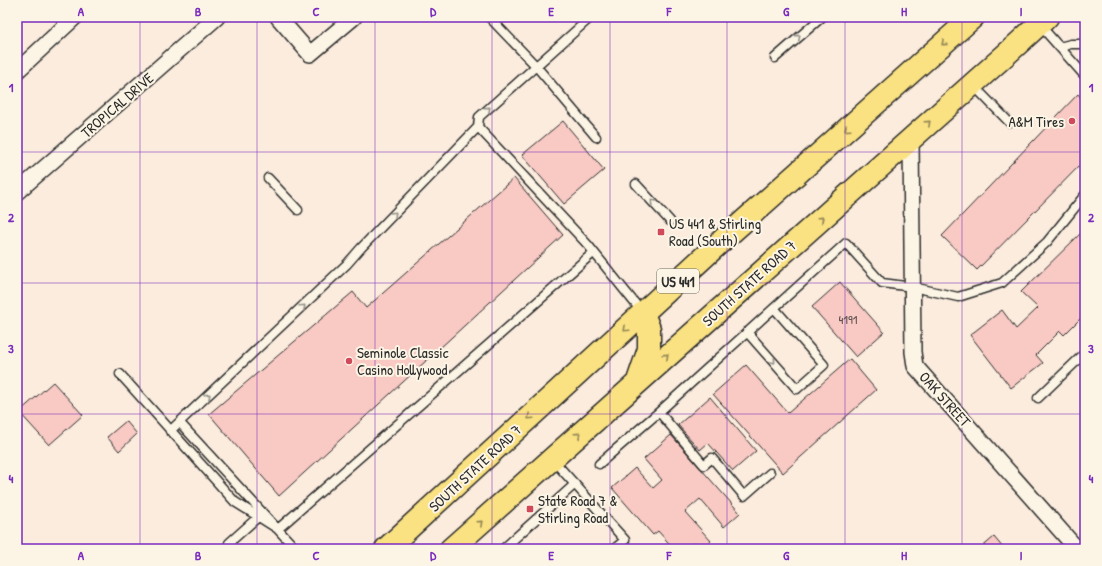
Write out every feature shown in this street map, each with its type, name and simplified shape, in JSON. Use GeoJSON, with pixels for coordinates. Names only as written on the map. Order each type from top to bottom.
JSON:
{"type":"FeatureCollection","features":[{"type":"Feature","properties":{"kind":"main road","name":"SOUTH STATE ROAD 7"},"geometry":{"type":"LineString","coordinates":[[386,549],[643,313],[844,131],[973,17]]}},
{"type":"Feature","properties":{"kind":"main road","name":"SOUTH STATE ROAD 7"},"geometry":{"type":"LineString","coordinates":[[451,549],[1043,20]]}},
{"type":"Feature","properties":{"kind":"main road"},"geometry":{"type":"LineString","coordinates":[[637,382],[649,349],[648,329],[643,313]]}},
{"type":"Feature","properties":{"kind":"street"},"geometry":{"type":"LineString","coordinates":[[17,71],[75,17]]}},
{"type":"Feature","properties":{"kind":"street","name":"TROPICAL DRIVE"},"geometry":{"type":"LineString","coordinates":[[17,192],[217,17]]}},
{"type":"Feature","properties":{"kind":"street"},"geometry":{"type":"LineString","coordinates":[[278,17],[310,54],[354,17]]}},
{"type":"Feature","properties":{"kind":"street","name":"OAK STREET"},"geometry":{"type":"LineString","coordinates":[[911,139],[913,352],[915,366],[1077,549]]}},
{"type":"Feature","properties":{"kind":"lane"},"geometry":{"type":"LineString","coordinates":[[489,17],[536,66],[596,137]]}},
{"type":"Feature","properties":{"kind":"lane"},"geometry":{"type":"LineString","coordinates":[[591,17],[478,117],[478,127],[593,253],[643,313]]}},
{"type":"Feature","properties":{"kind":"lane"},"geometry":{"type":"LineString","coordinates":[[775,58],[822,17]]}},
{"type":"Feature","properties":{"kind":"lane"},"geometry":{"type":"LineString","coordinates":[[1043,20],[1059,47],[1085,76]]}},
{"type":"Feature","properties":{"kind":"lane"},"geometry":{"type":"LineString","coordinates":[[1059,47],[1071,44],[1085,44]]}},
{"type":"Feature","properties":{"kind":"lane"},"geometry":{"type":"LineString","coordinates":[[972,84],[1009,122]]}},
{"type":"Feature","properties":{"kind":"lane"},"geometry":{"type":"LineString","coordinates":[[170,431],[347,264],[478,127]]}},
{"type":"Feature","properties":{"kind":"lane"},"geometry":{"type":"LineString","coordinates":[[268,178],[298,210]]}},
{"type":"Feature","properties":{"kind":"lane"},"geometry":{"type":"LineString","coordinates":[[636,184],[670,221]]}},
{"type":"Feature","properties":{"kind":"lane"},"geometry":{"type":"LineString","coordinates":[[599,464],[659,412],[846,243],[882,283],[913,287],[958,297],[1002,283],[1047,242],[1085,195]]}},
{"type":"Feature","properties":{"kind":"lane"},"geometry":{"type":"LineString","coordinates":[[278,529],[593,253]]}},
{"type":"Feature","properties":{"kind":"lane"},"geometry":{"type":"LineString","coordinates":[[747,332],[797,388],[824,365],[774,308]]}},
{"type":"Feature","properties":{"kind":"lane"},"geometry":{"type":"LineString","coordinates":[[1038,398],[1085,353]]}},
{"type":"Feature","properties":{"kind":"lane"},"geometry":{"type":"LineString","coordinates":[[120,374],[235,502],[278,529]]}},
{"type":"Feature","properties":{"kind":"lane"},"geometry":{"type":"LineString","coordinates":[[659,412],[704,465],[712,458],[744,496],[770,473]]}},
{"type":"Feature","properties":{"kind":"lane"},"geometry":{"type":"LineString","coordinates":[[180,423],[296,549]]}},
{"type":"Feature","properties":{"kind":"lane"},"geometry":{"type":"LineString","coordinates":[[552,458],[625,540],[614,549]]}},
{"type":"Feature","properties":{"kind":"lane"},"geometry":{"type":"LineString","coordinates":[[503,549],[575,484]]}},
{"type":"Feature","properties":{"kind":"lane"},"geometry":{"type":"LineString","coordinates":[[229,543],[258,517]]}},
{"type":"Feature","properties":{"kind":"building"},"geometry":{"type":"Polygon","coordinates":[[[1078,94],[1085,102],[1085,160],[977,270],[942,236],[1078,94]]]}},
{"type":"Feature","properties":{"kind":"building"},"geometry":{"type":"Polygon","coordinates":[[[563,121],[604,170],[564,204],[522,155],[563,121]]]}},
{"type":"Feature","properties":{"kind":"building","name":"Seminole Classic Casino Hollywood"},"geometry":{"type":"Polygon","coordinates":[[[514,178],[563,235],[279,496],[209,414],[353,292],[366,308],[514,178]]]}},
{"type":"Feature","properties":{"kind":"building"},"geometry":{"type":"Polygon","coordinates":[[[1085,229],[1085,314],[1064,335],[1060,331],[1036,355],[1043,363],[1011,388],[970,335],[1002,310],[1016,329],[1038,308],[1021,292],[1085,229]]]}},
{"type":"Feature","properties":{"kind":"building"},"geometry":{"type":"Polygon","coordinates":[[[840,282],[884,332],[856,357],[812,307],[840,282]]]}},
{"type":"Feature","properties":{"kind":"building"},"geometry":{"type":"Polygon","coordinates":[[[850,359],[876,390],[783,473],[713,394],[746,365],[788,413],[850,359]]]}},
{"type":"Feature","properties":{"kind":"building"},"geometry":{"type":"Polygon","coordinates":[[[53,382],[83,415],[49,445],[19,412],[53,382]]]}},
{"type":"Feature","properties":{"kind":"building"},"geometry":{"type":"Polygon","coordinates":[[[710,397],[756,451],[733,471],[708,443],[700,450],[678,425],[710,397]]]}},
{"type":"Feature","properties":{"kind":"building"},"geometry":{"type":"Polygon","coordinates":[[[126,421],[137,434],[119,451],[107,437],[126,421]]]}},
{"type":"Feature","properties":{"kind":"building"},"geometry":{"type":"Polygon","coordinates":[[[671,435],[740,513],[724,527],[700,499],[685,512],[711,541],[702,549],[699,549],[694,543],[688,549],[674,549],[658,531],[653,535],[612,488],[635,468],[653,488],[662,480],[644,459],[671,435]]]}},
{"type":"Feature","properties":{"kind":"building"},"geometry":{"type":"Polygon","coordinates":[[[994,537],[1004,549],[980,549],[994,537]]]}},
{"type":"Feature","properties":{"kind":"place","name":"A&M Tires"},"geometry":{"type":"Point","coordinates":[1072,121]}},
{"type":"Feature","properties":{"kind":"place","name":"US 441 & Stirling Road (South)"},"geometry":{"type":"Point","coordinates":[661,232]}},
{"type":"Feature","properties":{"kind":"place","name":"Seminole Classic Casino Hollywood"},"geometry":{"type":"Point","coordinates":[349,361]}},
{"type":"Feature","properties":{"kind":"place","name":"State Road 7 & Stirling Road"},"geometry":{"type":"Point","coordinates":[530,509]}}]}
